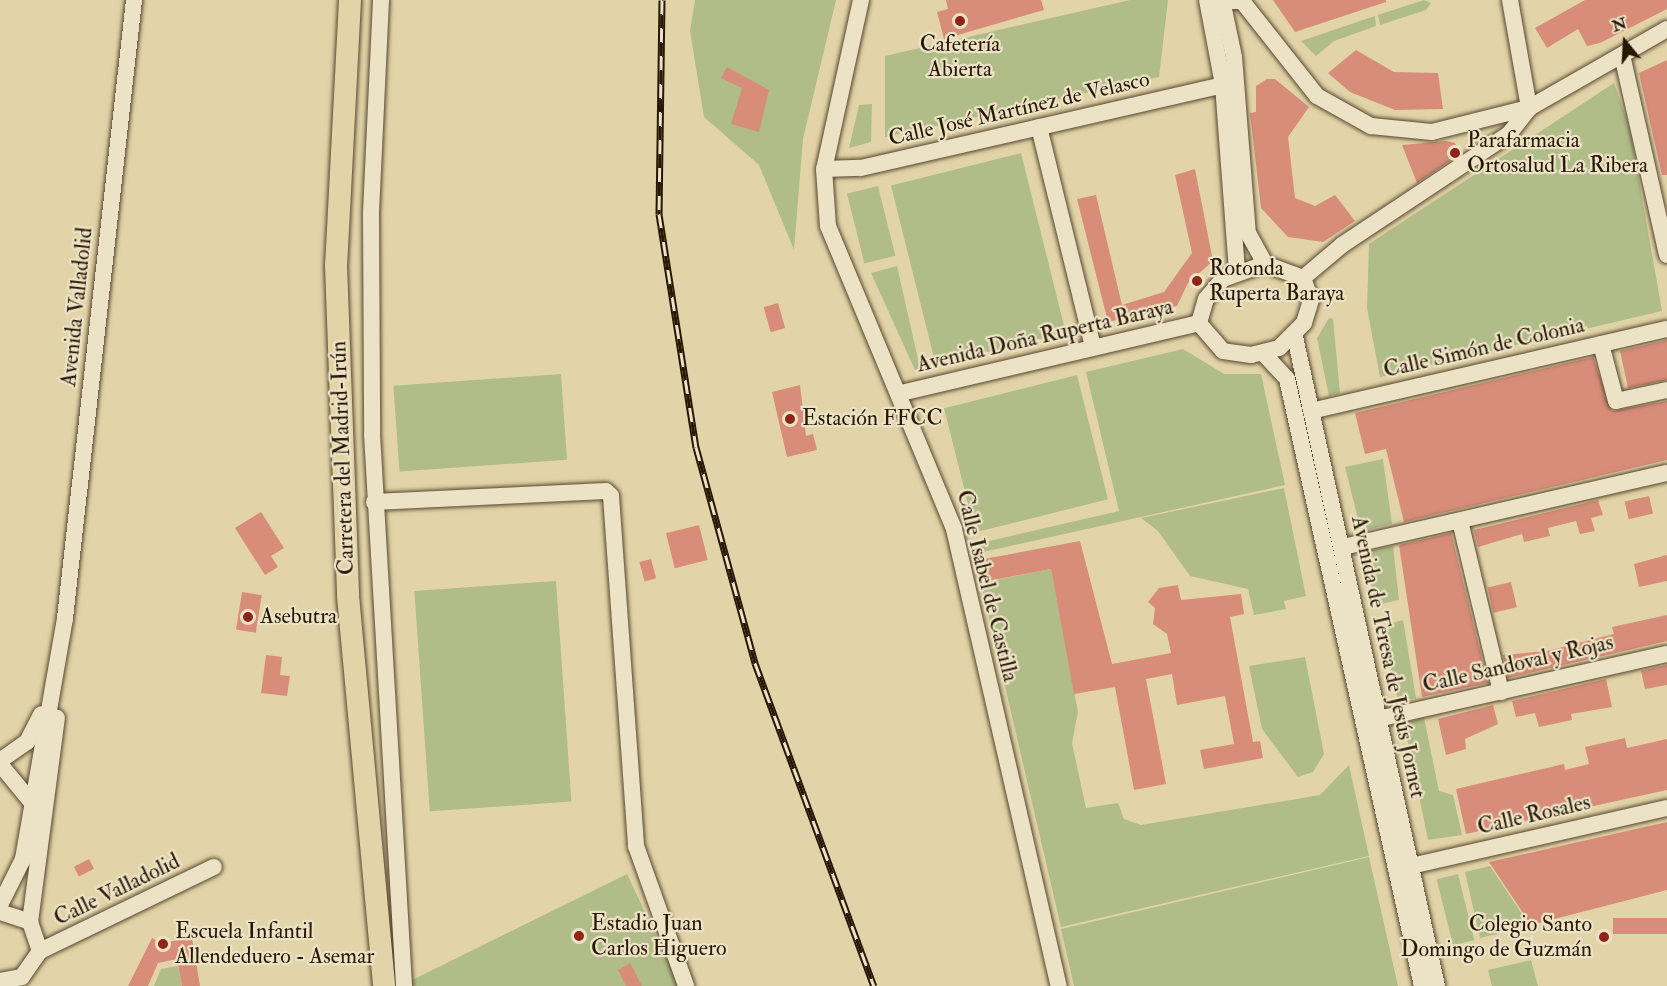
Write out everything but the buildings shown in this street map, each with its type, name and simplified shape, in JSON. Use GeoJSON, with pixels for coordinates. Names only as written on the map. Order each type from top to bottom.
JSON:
{"type":"FeatureCollection","features":[{"type":"Feature","properties":{"kind":"highway","name":"Carretera del Madrid-Irún"},"geometry":{"type":"LineString","coordinates":[[350,0],[336,265],[348,596],[384,986]]}},
{"type":"Feature","properties":{"kind":"street","name":"Avenida Valladolid"},"geometry":{"type":"LineString","coordinates":[[30,922],[134,0]]}},
{"type":"Feature","properties":{"kind":"street"},"geometry":{"type":"LineString","coordinates":[[381,0],[371,213],[374,502],[404,986]]}},
{"type":"Feature","properties":{"kind":"street","name":"Calle Isabel de Castilla"},"geometry":{"type":"LineString","coordinates":[[861,0],[824,169],[824,201],[834,245],[901,393],[942,492],[1059,986]]}},
{"type":"Feature","properties":{"kind":"street"},"geometry":{"type":"LineString","coordinates":[[1217,0],[1244,0],[1317,96],[1355,120],[1431,132],[1529,108],[1667,29]]}},
{"type":"Feature","properties":{"kind":"street"},"geometry":{"type":"LineString","coordinates":[[1217,0],[1237,272]]}},
{"type":"Feature","properties":{"kind":"street"},"geometry":{"type":"LineString","coordinates":[[1217,0],[1234,57],[1248,234],[1265,264]]}},
{"type":"Feature","properties":{"kind":"street"},"geometry":{"type":"LineString","coordinates":[[1302,278],[1341,245],[1509,134],[1529,108],[1510,0]]}},
{"type":"Feature","properties":{"kind":"street"},"geometry":{"type":"LineString","coordinates":[[1622,55],[1661,199],[1667,255]]}},
{"type":"Feature","properties":{"kind":"street","name":"Calle José Martínez de Velasco"},"geometry":{"type":"LineString","coordinates":[[824,169],[861,168],[1223,85]]}},
{"type":"Feature","properties":{"kind":"street"},"geometry":{"type":"LineString","coordinates":[[1040,127],[1093,347]]}},
{"type":"Feature","properties":{"kind":"street"},"geometry":{"type":"LineString","coordinates":[[1265,264],[1302,278],[1311,300],[1295,337],[1263,353],[1223,351],[1199,322],[1210,292],[1237,272],[1265,264]]}},
{"type":"Feature","properties":{"kind":"street","name":"Avenida Doña Ruperta Baraya"},"geometry":{"type":"LineString","coordinates":[[901,393],[1199,322]]}},
{"type":"Feature","properties":{"kind":"street","name":"Calle Simón de Colonia"},"geometry":{"type":"LineString","coordinates":[[1311,411],[1667,329]]}},
{"type":"Feature","properties":{"kind":"street","name":"Avenida de Teresa de Jesús Jornet"},"geometry":{"type":"LineString","coordinates":[[1295,337],[1343,547],[1437,986]]}},
{"type":"Feature","properties":{"kind":"street"},"geometry":{"type":"LineString","coordinates":[[1600,344],[1616,401],[1667,390]]}},
{"type":"Feature","properties":{"kind":"street","name":"Avenida de Teresa de Jesús Jornet"},"geometry":{"type":"LineString","coordinates":[[1263,353],[1287,380],[1422,986]]}},
{"type":"Feature","properties":{"kind":"street"},"geometry":{"type":"LineString","coordinates":[[1343,547],[1667,473]]}},
{"type":"Feature","properties":{"kind":"street"},"geometry":{"type":"LineString","coordinates":[[374,502],[606,491],[611,496],[636,846],[686,986]]}},
{"type":"Feature","properties":{"kind":"street"},"geometry":{"type":"LineString","coordinates":[[1460,521],[1501,692]]}},
{"type":"Feature","properties":{"kind":"street","name":"Avenida Valladolid"},"geometry":{"type":"LineString","coordinates":[[0,905],[23,859],[65,618]]}},
{"type":"Feature","properties":{"kind":"street","name":"Calle Sandoval y Rojas"},"geometry":{"type":"LineString","coordinates":[[1378,719],[1667,654]]}},
{"type":"Feature","properties":{"kind":"street"},"geometry":{"type":"LineString","coordinates":[[0,761],[27,742],[54,676]]}},
{"type":"Feature","properties":{"kind":"street"},"geometry":{"type":"LineString","coordinates":[[0,761],[37,778]]}},
{"type":"Feature","properties":{"kind":"street"},"geometry":{"type":"LineString","coordinates":[[0,761],[33,804]]}},
{"type":"Feature","properties":{"kind":"street","name":"Avenida Valladolid"},"geometry":{"type":"LineString","coordinates":[[37,778],[42,797],[40,849]]}},
{"type":"Feature","properties":{"kind":"street","name":"Calle Rosales"},"geometry":{"type":"LineString","coordinates":[[1411,866],[1667,808]]}},
{"type":"Feature","properties":{"kind":"street","name":"Calle Valladolid"},"geometry":{"type":"LineString","coordinates":[[40,951],[214,867]]}},
{"type":"Feature","properties":{"kind":"street"},"geometry":{"type":"LineString","coordinates":[[0,912],[30,922],[40,951],[24,982],[0,982]]}},
{"type":"Feature","properties":{"kind":"green space"},"geometry":{"type":"Polygon","coordinates":[[[695,0],[836,0],[803,139],[794,250],[759,165],[704,117],[690,31],[695,0]]]}},
{"type":"Feature","properties":{"kind":"green space"},"geometry":{"type":"Polygon","coordinates":[[[1130,0],[1168,0],[1159,77],[885,137],[885,56],[1130,0]]]}},
{"type":"Feature","properties":{"kind":"green space"},"geometry":{"type":"Polygon","coordinates":[[[1424,0],[1431,3],[1426,10],[1380,25],[1378,15],[1424,0]]]}},
{"type":"Feature","properties":{"kind":"green space"},"geometry":{"type":"Polygon","coordinates":[[[1375,16],[1376,26],[1334,41],[1316,56],[1301,41],[1375,16]]]}},
{"type":"Feature","properties":{"kind":"green space"},"geometry":{"type":"Polygon","coordinates":[[[1614,83],[1630,129],[1662,311],[1380,377],[1367,308],[1369,244],[1614,83]]]}},
{"type":"Feature","properties":{"kind":"green space"},"geometry":{"type":"Polygon","coordinates":[[[872,104],[871,142],[849,148],[859,105],[872,104]]]}},
{"type":"Feature","properties":{"kind":"green space"},"geometry":{"type":"Polygon","coordinates":[[[1021,153],[1066,333],[936,365],[891,185],[1021,153]]]}},
{"type":"Feature","properties":{"kind":"green space"},"geometry":{"type":"Polygon","coordinates":[[[878,186],[895,256],[864,264],[847,194],[878,186]]]}},
{"type":"Feature","properties":{"kind":"green space"},"geometry":{"type":"Polygon","coordinates":[[[897,266],[920,368],[915,370],[871,273],[897,266]]]}},
{"type":"Feature","properties":{"kind":"green space"},"geometry":{"type":"Polygon","coordinates":[[[1329,318],[1333,319],[1340,393],[1329,396],[1317,338],[1329,318]]]}},
{"type":"Feature","properties":{"kind":"green space"},"geometry":{"type":"Polygon","coordinates":[[[1183,349],[1224,374],[1261,374],[1285,485],[974,554],[972,545],[1119,511],[1086,372],[1183,349]]]}},
{"type":"Feature","properties":{"kind":"green space"},"geometry":{"type":"Polygon","coordinates":[[[561,374],[567,460],[399,472],[393,386],[561,374]]]}},
{"type":"Feature","properties":{"kind":"green space"},"geometry":{"type":"Polygon","coordinates":[[[1077,375],[1108,499],[975,532],[944,408],[1077,375]]]}},
{"type":"Feature","properties":{"kind":"green space"},"geometry":{"type":"Polygon","coordinates":[[[1383,459],[1392,524],[1361,531],[1345,467],[1383,459]]]}},
{"type":"Feature","properties":{"kind":"green space"},"geometry":{"type":"Polygon","coordinates":[[[1284,488],[1306,596],[1284,601],[1286,609],[1254,615],[1248,589],[1190,576],[1158,531],[1141,518],[1284,488]]]}},
{"type":"Feature","properties":{"kind":"green space"},"geometry":{"type":"Polygon","coordinates":[[[1393,546],[1399,600],[1376,605],[1363,552],[1393,546]]]}},
{"type":"Feature","properties":{"kind":"green space"},"geometry":{"type":"Polygon","coordinates":[[[1051,569],[1078,712],[1072,743],[1086,808],[1118,803],[1124,819],[1141,825],[1320,795],[1349,765],[1369,856],[1061,927],[981,583],[1051,569]]]}},
{"type":"Feature","properties":{"kind":"green space"},"geometry":{"type":"Polygon","coordinates":[[[556,581],[571,801],[430,811],[414,591],[556,581]]]}},
{"type":"Feature","properties":{"kind":"green space"},"geometry":{"type":"Polygon","coordinates":[[[1403,620],[1416,698],[1398,701],[1382,626],[1403,620]]]}},
{"type":"Feature","properties":{"kind":"green space"},"geometry":{"type":"Polygon","coordinates":[[[1305,657],[1324,754],[1313,772],[1298,777],[1262,729],[1249,666],[1305,657]]]}},
{"type":"Feature","properties":{"kind":"green space"},"geometry":{"type":"Polygon","coordinates":[[[1424,718],[1439,791],[1453,795],[1462,835],[1428,840],[1404,723],[1424,718]]]}},
{"type":"Feature","properties":{"kind":"green space"},"geometry":{"type":"Polygon","coordinates":[[[1369,857],[1398,986],[1074,986],[1061,929],[1369,857]]]}},
{"type":"Feature","properties":{"kind":"green space"},"geometry":{"type":"Polygon","coordinates":[[[1490,866],[1530,926],[1480,938],[1465,872],[1490,866]]]}},
{"type":"Feature","properties":{"kind":"green space","name":"Estadio Juan Carlos Higuero"},"geometry":{"type":"Polygon","coordinates":[[[627,874],[680,986],[412,986],[412,980],[627,874]]]}},
{"type":"Feature","properties":{"kind":"green space"},"geometry":{"type":"Polygon","coordinates":[[[1458,874],[1474,940],[1453,945],[1437,879],[1458,874]]]}},
{"type":"Feature","properties":{"kind":"green space"},"geometry":{"type":"Polygon","coordinates":[[[1531,960],[1538,986],[1492,986],[1488,970],[1531,960]]]}},
{"type":"Feature","properties":{"kind":"green space"},"geometry":{"type":"Polygon","coordinates":[[[178,966],[182,986],[154,986],[161,969],[178,966]]]}},
{"type":"Feature","properties":{"kind":"railway"},"geometry":{"type":"LineString","coordinates":[[662,0],[659,214],[696,447],[755,663],[874,986]]}},
{"type":"Feature","properties":{"kind":"place","name":"Cafetería Abierta"},"geometry":{"type":"Point","coordinates":[960,21]}},
{"type":"Feature","properties":{"kind":"place","name":"Parafarmacia Ortosalud La Ribera"},"geometry":{"type":"Point","coordinates":[1455,153]}},
{"type":"Feature","properties":{"kind":"place","name":"Rotonda Ruperta Baraya"},"geometry":{"type":"Point","coordinates":[1197,281]}},
{"type":"Feature","properties":{"kind":"place","name":"Estación FFCC"},"geometry":{"type":"Point","coordinates":[790,419]}},
{"type":"Feature","properties":{"kind":"place","name":"Asebutra"},"geometry":{"type":"Point","coordinates":[248,617]}},
{"type":"Feature","properties":{"kind":"place","name":"Estadio Juan Carlos Higuero"},"geometry":{"type":"Point","coordinates":[579,936]}},
{"type":"Feature","properties":{"kind":"place","name":"Colegio Santo Domingo de Guzmán"},"geometry":{"type":"Point","coordinates":[1604,937]}},
{"type":"Feature","properties":{"kind":"place","name":"Escuela Infantil Allendeduero - Asemar"},"geometry":{"type":"Point","coordinates":[163,944]}}]}
